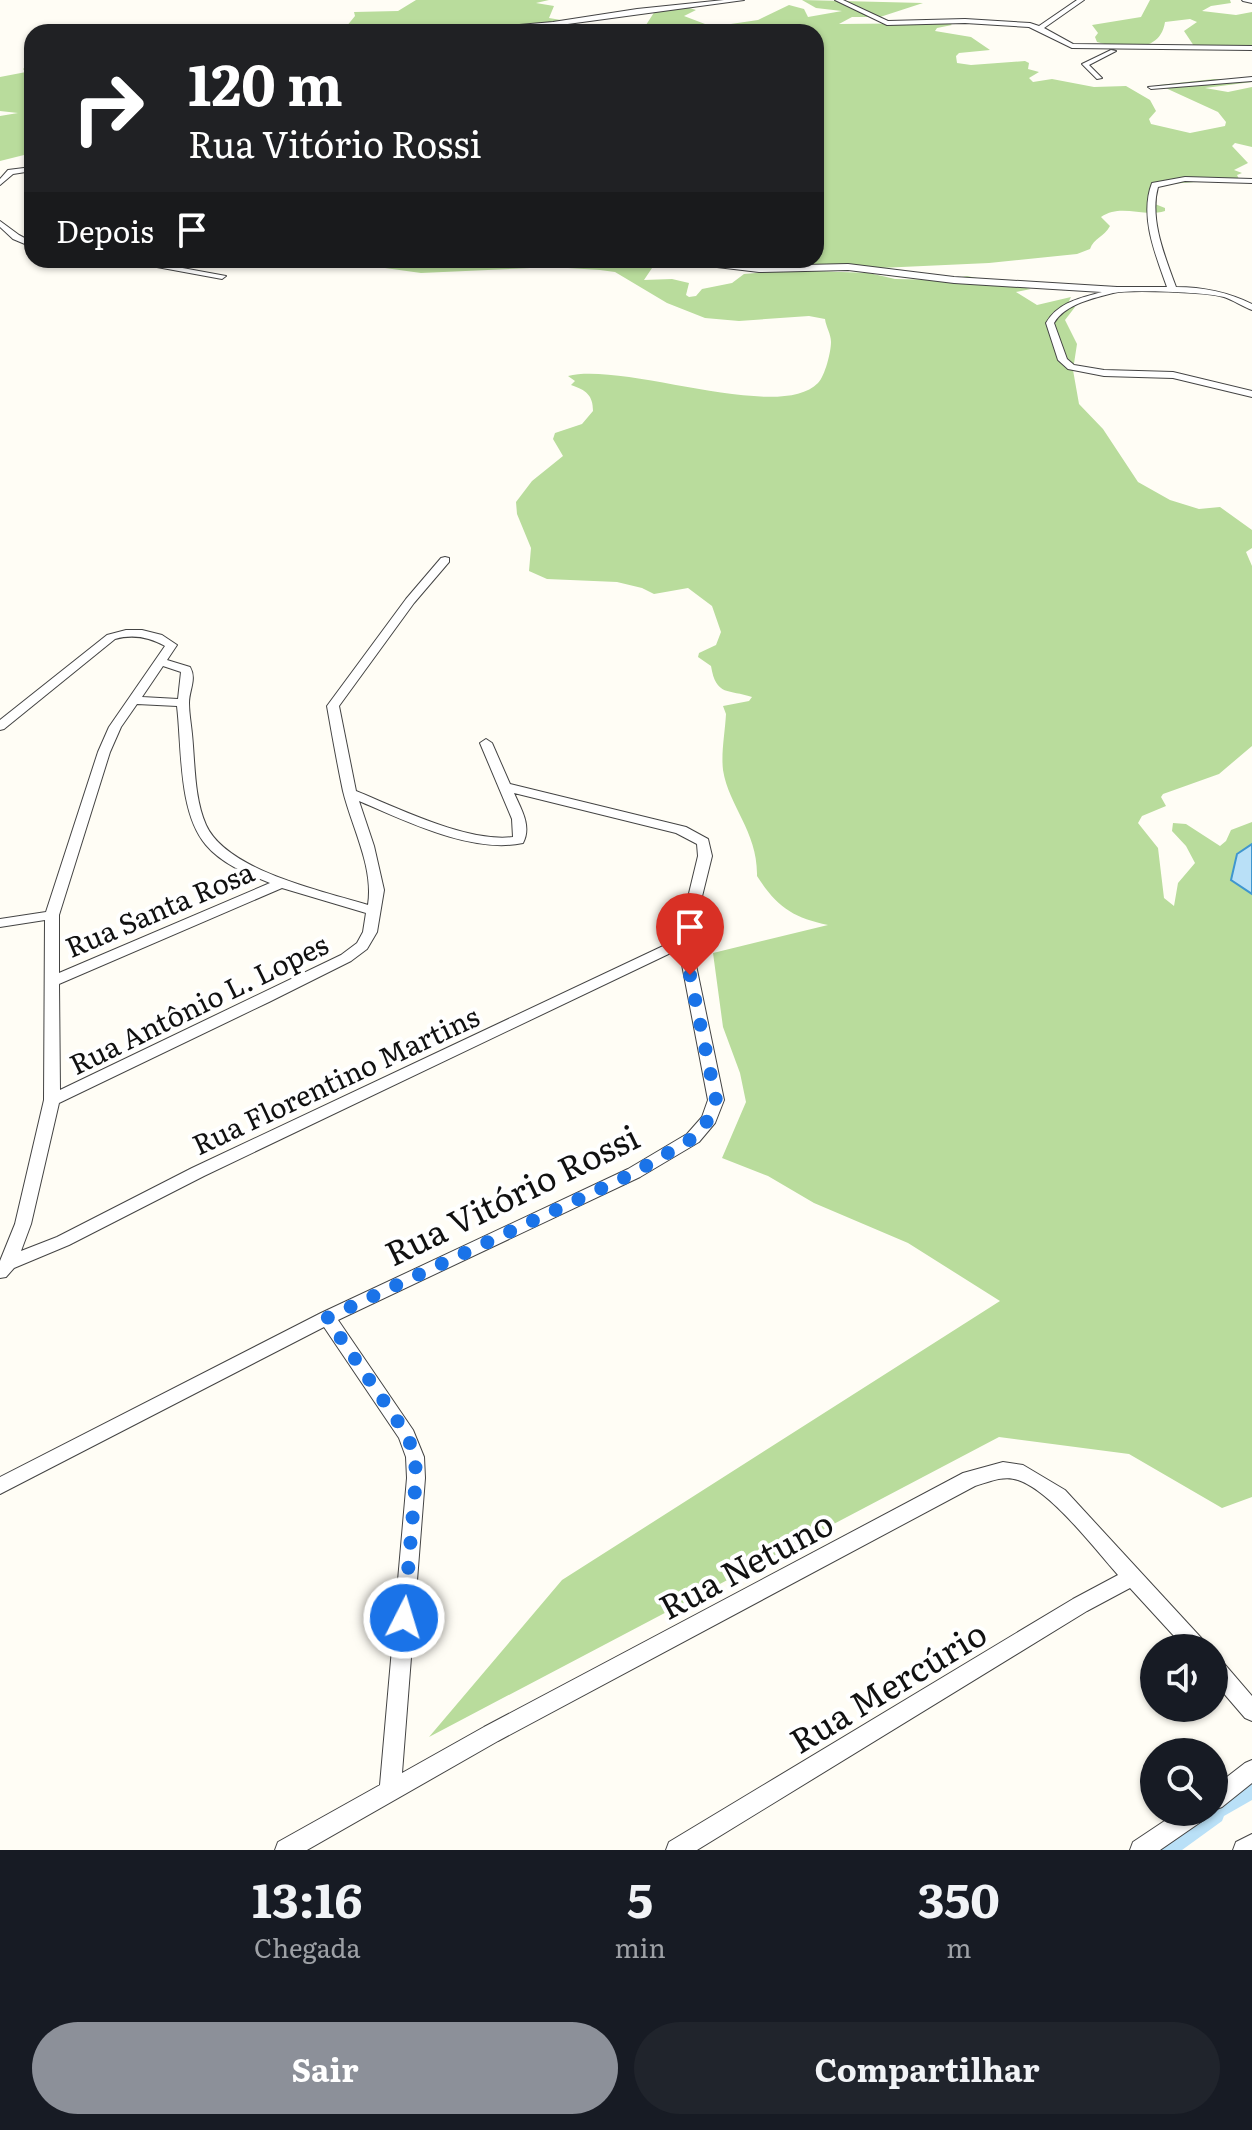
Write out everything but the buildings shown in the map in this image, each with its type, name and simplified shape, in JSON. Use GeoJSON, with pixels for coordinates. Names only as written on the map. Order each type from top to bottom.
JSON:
{"type":"FeatureCollection","features":[{"type":"Feature","properties":{"kind":"street"},"geometry":{"type":"LineString","coordinates":[[553,24],[741,0]]}},
{"type":"Feature","properties":{"kind":"street"},"geometry":{"type":"LineString","coordinates":[[838,0],[887,23],[965,21],[1040,28],[1067,45],[1252,48]]}},
{"type":"Feature","properties":{"kind":"street"},"geometry":{"type":"LineString","coordinates":[[1040,28],[1081,0]]}},
{"type":"Feature","properties":{"kind":"street"},"geometry":{"type":"LineString","coordinates":[[1245,0],[1252,1]]}},
{"type":"Feature","properties":{"kind":"street"},"geometry":{"type":"LineString","coordinates":[[1099,78],[1085,64],[1121,48]]}},
{"type":"Feature","properties":{"kind":"street"},"geometry":{"type":"LineString","coordinates":[[1151,87],[1252,79]]}},
{"type":"Feature","properties":{"kind":"street"},"geometry":{"type":"LineString","coordinates":[[1,177],[24,170]]}},
{"type":"Feature","properties":{"kind":"street"},"geometry":{"type":"LineString","coordinates":[[1172,289],[1161,258],[1150,195],[1155,185],[1185,179],[1252,181]]}},
{"type":"Feature","properties":{"kind":"street"},"geometry":{"type":"LineString","coordinates":[[0,223],[24,241]]}},
{"type":"Feature","properties":{"kind":"street"},"geometry":{"type":"LineString","coordinates":[[766,268],[848,267],[954,280],[1117,290],[1212,292],[1252,307]]}},
{"type":"Feature","properties":{"kind":"street"},"geometry":{"type":"LineString","coordinates":[[172,268],[222,276]]}},
{"type":"Feature","properties":{"kind":"street"},"geometry":{"type":"LineString","coordinates":[[1117,290],[1060,310],[1052,317],[1050,323],[1063,360],[1071,367],[1104,373],[1173,375],[1252,394]]}},
{"type":"Feature","properties":{"kind":"street","name":"Rua Antônio L. Lopes"},"geometry":{"type":"LineString","coordinates":[[52,1100],[346,958],[362,946],[370,932],[377,890],[350,793],[333,706],[410,601],[445,560]]}},
{"type":"Feature","properties":{"kind":"street"},"geometry":{"type":"LineString","coordinates":[[0,726],[111,637],[127,632],[166,641],[171,645],[133,700],[104,752],[52,915],[52,1100],[23,1224],[4,1267]]}},
{"type":"Feature","properties":{"kind":"street"},"geometry":{"type":"LineString","coordinates":[[162,662],[182,667],[188,675],[183,703],[200,828],[222,855],[284,882],[374,911]]}},
{"type":"Feature","properties":{"kind":"street"},"geometry":{"type":"LineString","coordinates":[[133,700],[183,703]]}},
{"type":"Feature","properties":{"kind":"street"},"geometry":{"type":"LineString","coordinates":[[350,793],[469,837],[498,844],[518,840],[521,833],[519,819],[486,743]]}},
{"type":"Feature","properties":{"kind":"street"},"geometry":{"type":"LineString","coordinates":[[506,787],[681,830],[703,842],[705,856],[684,941]]}},
{"type":"Feature","properties":{"kind":"street","name":"Rua Santa Rosa"},"geometry":{"type":"LineString","coordinates":[[54,981],[284,882]]}},
{"type":"Feature","properties":{"kind":"street"},"geometry":{"type":"LineString","coordinates":[[0,923],[52,915]]}},
{"type":"Feature","properties":{"kind":"street","name":"Rua Florentino Martins"},"geometry":{"type":"LineString","coordinates":[[4,1267],[684,941]]}},
{"type":"Feature","properties":{"kind":"street","name":"Rua Vitório Rossi"},"geometry":{"type":"LineString","coordinates":[[0,1486],[327,1318],[634,1173],[693,1138],[709,1119],[716,1100],[684,941]]}},
{"type":"Feature","properties":{"kind":"street"},"geometry":{"type":"LineString","coordinates":[[327,1318],[407,1435],[415,1457],[416,1478],[390,1791]]}},
{"type":"Feature","properties":{"kind":"street","name":"Rua Netuno"},"geometry":{"type":"LineString","coordinates":[[286,1850],[491,1734],[981,1476],[1003,1470],[1023,1473],[1058,1496],[1185,1634]]}},
{"type":"Feature","properties":{"kind":"street","name":"Rua Mercúrio"},"geometry":{"type":"LineString","coordinates":[[677,1850],[1080,1605],[1133,1577]]}},
{"type":"Feature","properties":{"kind":"street"},"geometry":{"type":"LineString","coordinates":[[1228,1683],[1252,1711]]}},
{"type":"Feature","properties":{"kind":"street"},"geometry":{"type":"LineString","coordinates":[[1228,1789],[1252,1770]]}},
{"type":"Feature","properties":{"kind":"street"},"geometry":{"type":"LineString","coordinates":[[1141,1850],[1176,1826]]}},
{"type":"Feature","properties":{"kind":"street"},"geometry":{"type":"LineString","coordinates":[[1244,1850],[1252,1845]]}},
{"type":"Feature","properties":{"kind":"green space"},"geometry":{"type":"Polygon","coordinates":[[[416,0],[549,0],[536,3],[554,6],[549,18],[561,20],[549,24],[348,24],[355,16],[354,12],[398,11],[416,0]]]}},
{"type":"Feature","properties":{"kind":"green space"},"geometry":{"type":"Polygon","coordinates":[[[802,0],[923,3],[880,17],[852,17],[839,24],[949,23],[952,25],[935,31],[971,37],[990,50],[959,53],[957,63],[971,65],[1025,61],[1029,63],[1028,69],[1039,72],[1029,78],[1033,82],[1052,79],[1094,87],[1126,86],[1150,100],[1156,111],[1149,119],[1151,124],[1190,133],[1225,126],[1226,122],[1218,112],[1159,85],[1214,79],[1252,80],[1205,88],[1228,92],[1252,87],[1252,147],[1235,143],[1232,146],[1248,163],[1234,170],[1242,173],[1237,175],[1239,179],[1154,185],[1149,190],[1155,204],[1165,208],[1165,211],[1117,211],[1101,217],[1110,226],[1090,249],[1077,254],[989,263],[814,271],[869,273],[895,279],[945,280],[967,276],[1031,289],[1016,292],[1037,305],[1071,297],[1069,301],[1075,307],[1065,320],[1077,344],[1073,370],[1079,404],[1103,429],[1138,482],[1170,500],[1199,509],[1220,507],[1252,530],[1252,548],[1246,552],[1252,566],[1252,746],[1219,774],[1163,794],[1161,797],[1166,806],[1142,816],[1138,823],[1158,848],[1164,898],[1174,906],[1178,883],[1195,863],[1186,846],[1172,831],[1173,823],[1186,824],[1220,846],[1231,830],[1252,822],[1252,1497],[1222,1508],[1129,1454],[999,1437],[429,1737],[562,1580],[1000,1301],[908,1243],[814,1203],[768,1176],[722,1158],[746,1102],[740,1073],[723,1027],[713,953],[828,925],[805,919],[786,909],[757,876],[753,846],[723,770],[726,714],[723,706],[749,701],[752,697],[720,687],[711,666],[698,657],[699,653],[716,645],[721,632],[712,606],[688,588],[654,594],[617,582],[547,579],[529,571],[531,548],[517,514],[516,502],[532,481],[563,456],[553,439],[555,433],[582,424],[593,411],[590,397],[585,391],[571,385],[575,381],[568,376],[594,374],[626,377],[737,395],[771,397],[798,394],[821,380],[831,342],[825,319],[809,316],[739,321],[705,318],[667,303],[615,272],[568,268],[652,268],[644,280],[672,279],[689,283],[686,295],[689,297],[696,296],[702,289],[732,283],[744,274],[776,271],[761,268],[824,268],[824,24],[731,24],[758,20],[789,5],[804,9],[808,17],[842,11],[816,8],[802,0]]]}},
{"type":"Feature","properties":{"kind":"green space"},"geometry":{"type":"Polygon","coordinates":[[[1150,0],[1230,0],[1231,3],[1211,6],[1202,11],[1236,15],[1252,12],[1252,48],[1194,46],[1184,31],[1197,22],[1190,19],[1165,22],[1162,33],[1148,45],[1128,47],[1097,42],[1095,37],[1098,33],[1092,25],[1141,17],[1150,0]]]}},
{"type":"Feature","properties":{"kind":"green space"},"geometry":{"type":"Polygon","coordinates":[[[686,7],[696,10],[684,16],[705,24],[647,24],[655,11],[686,7]]]}},
{"type":"Feature","properties":{"kind":"green space"},"geometry":{"type":"Polygon","coordinates":[[[24,72],[24,155],[0,161],[0,116],[18,113],[0,111],[0,77],[24,72]]]}},
{"type":"Feature","properties":{"kind":"green space"},"geometry":{"type":"Polygon","coordinates":[[[385,268],[530,268],[421,273],[385,268]]]}},
{"type":"Feature","properties":{"kind":"water"},"geometry":{"type":"Polygon","coordinates":[[[1252,844],[1252,894],[1231,880],[1237,854],[1252,844]]]}},
{"type":"Feature","properties":{"kind":"waterway"},"geometry":{"type":"LineString","coordinates":[[1228,1801],[1252,1784]]}},
{"type":"Feature","properties":{"kind":"waterway"},"geometry":{"type":"LineString","coordinates":[[1158,1850],[1192,1826]]}},
{"type":"Feature","properties":{"kind":"route"},"geometry":{"type":"LineString","coordinates":[[404,1618],[416,1478],[415,1457],[407,1435],[327,1318],[634,1173],[693,1138],[709,1119],[716,1100],[690,975]]}}]}
